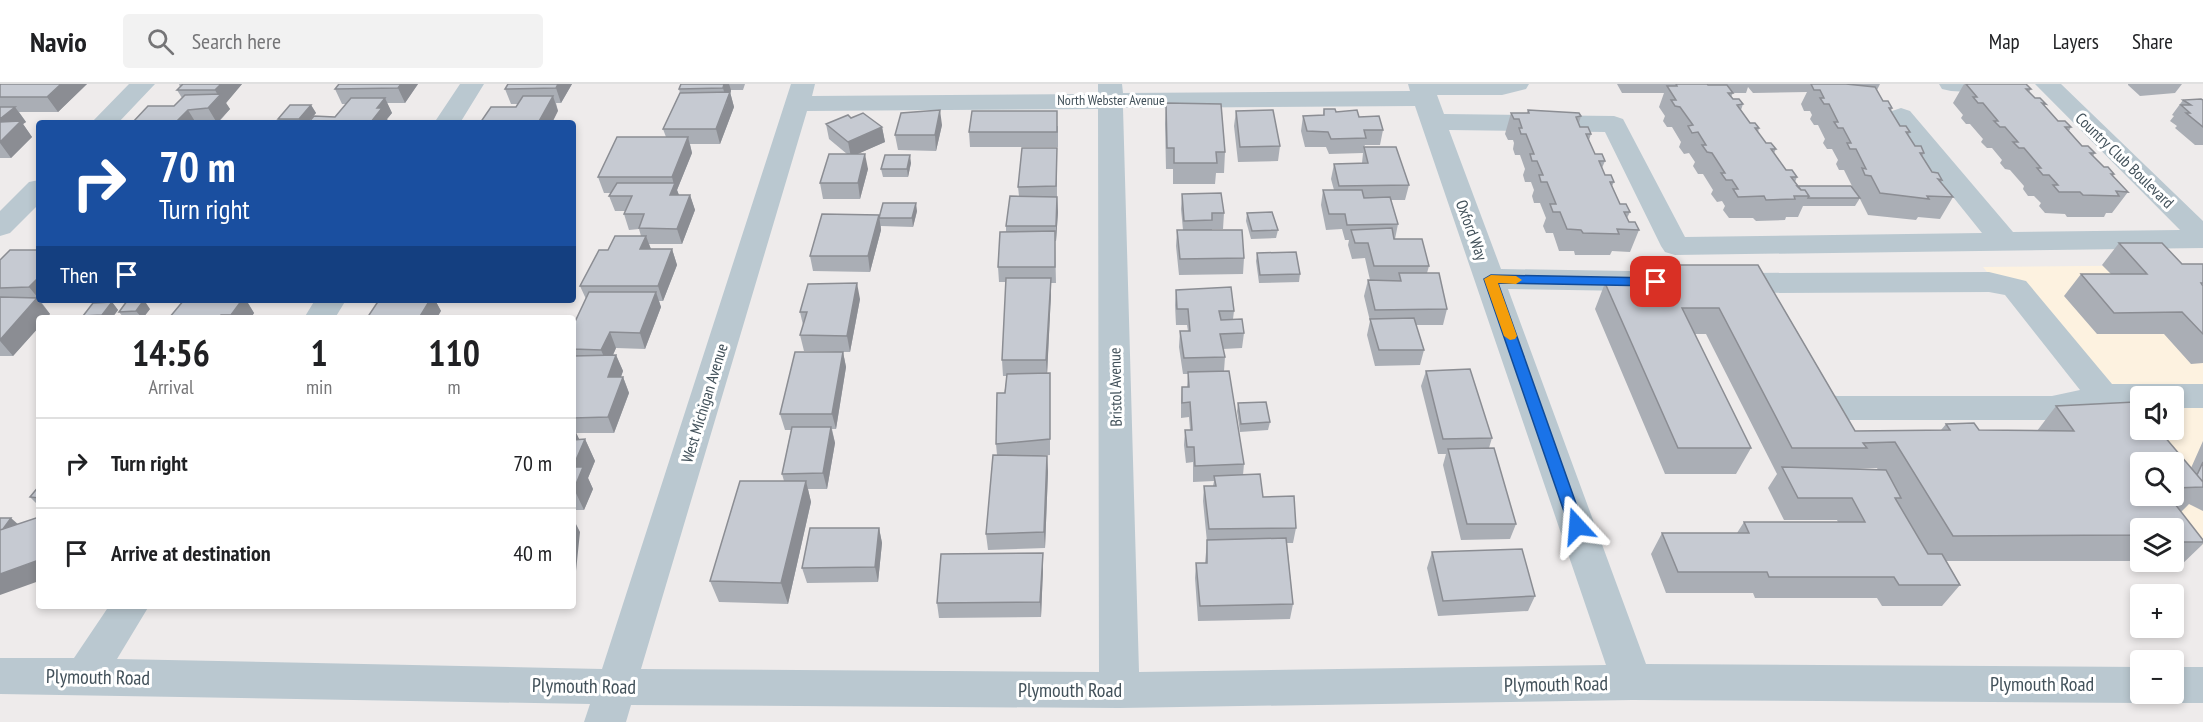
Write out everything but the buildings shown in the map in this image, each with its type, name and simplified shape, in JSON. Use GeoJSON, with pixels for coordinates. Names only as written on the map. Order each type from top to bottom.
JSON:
{"type":"FeatureCollection","features":[{"type":"Feature","properties":{"kind":"street"},"geometry":{"type":"LineString","coordinates":[[107,120],[143,84]]}},
{"type":"Feature","properties":{"kind":"street"},"geometry":{"type":"LineString","coordinates":[[449,120],[472,84]]}},
{"type":"Feature","properties":{"kind":"street"},"geometry":{"type":"LineString","coordinates":[[1424,98],[1517,84]]}},
{"type":"Feature","properties":{"kind":"street"},"geometry":{"type":"LineString","coordinates":[[1952,84],[2048,86]]}},
{"type":"Feature","properties":{"kind":"street","name":"Country Club Boulevard"},"geometry":{"type":"LineString","coordinates":[[2048,86],[2199,228]]}},
{"type":"Feature","properties":{"kind":"street","name":"North Webster Avenue"},"geometry":{"type":"LineString","coordinates":[[801,94],[1111,92],[1424,98]]}},
{"type":"Feature","properties":{"kind":"street","name":"Bristol Avenue"},"geometry":{"type":"LineString","coordinates":[[1111,92],[1119,690]]}},
{"type":"Feature","properties":{"kind":"street","name":"West Michigan Avenue"},"geometry":{"type":"LineString","coordinates":[[610,704],[801,94]]}},
{"type":"Feature","properties":{"kind":"street"},"geometry":{"type":"LineString","coordinates":[[1424,98],[1614,124],[1675,246],[2005,242],[2199,228]]}},
{"type":"Feature","properties":{"kind":"street","name":"Oxford Way"},"geometry":{"type":"LineString","coordinates":[[1424,98],[1491,279],[1632,682]]}},
{"type":"Feature","properties":{"kind":"street"},"geometry":{"type":"LineString","coordinates":[[1901,116],[2005,242]]}},
{"type":"Feature","properties":{"kind":"street"},"geometry":{"type":"LineString","coordinates":[[0,227],[36,191]]}},
{"type":"Feature","properties":{"kind":"street"},"geometry":{"type":"LineString","coordinates":[[1491,279],[1749,283],[1989,282],[2015,288],[2103,396]]}},
{"type":"Feature","properties":{"kind":"street"},"geometry":{"type":"LineString","coordinates":[[1749,283],[1766,313]]}},
{"type":"Feature","properties":{"kind":"street"},"geometry":{"type":"LineString","coordinates":[[1794,363],[1817,403],[1837,408],[2052,408],[2103,396],[2203,396]]}},
{"type":"Feature","properties":{"kind":"street"},"geometry":{"type":"LineString","coordinates":[[85,676],[128,609]]}},
{"type":"Feature","properties":{"kind":"street","name":"Plymouth Road"},"geometry":{"type":"LineString","coordinates":[[0,676],[85,676],[610,704],[1119,690],[1632,682],[2130,685]]}},
{"type":"Feature","properties":{"kind":"street"},"geometry":{"type":"LineString","coordinates":[[2184,685],[2203,685]]}},
{"type":"Feature","properties":{"kind":"shaded area"},"geometry":{"type":"Polygon","coordinates":[[[2194,265],[2203,275],[2203,546],[2184,522],[2184,518],[2181,518],[2172,506],[2184,506],[2184,452],[2132,452],[1983,267],[2194,265]]]}},
{"type":"Feature","properties":{"kind":"slow traffic"},"geometry":{"type":"LineString","coordinates":[[1510,336],[1491,279],[1516,280]]}},
{"type":"Feature","properties":{"kind":"route"},"geometry":{"type":"LineString","coordinates":[[1577,526],[1491,279],[1656,282]]}}]}
